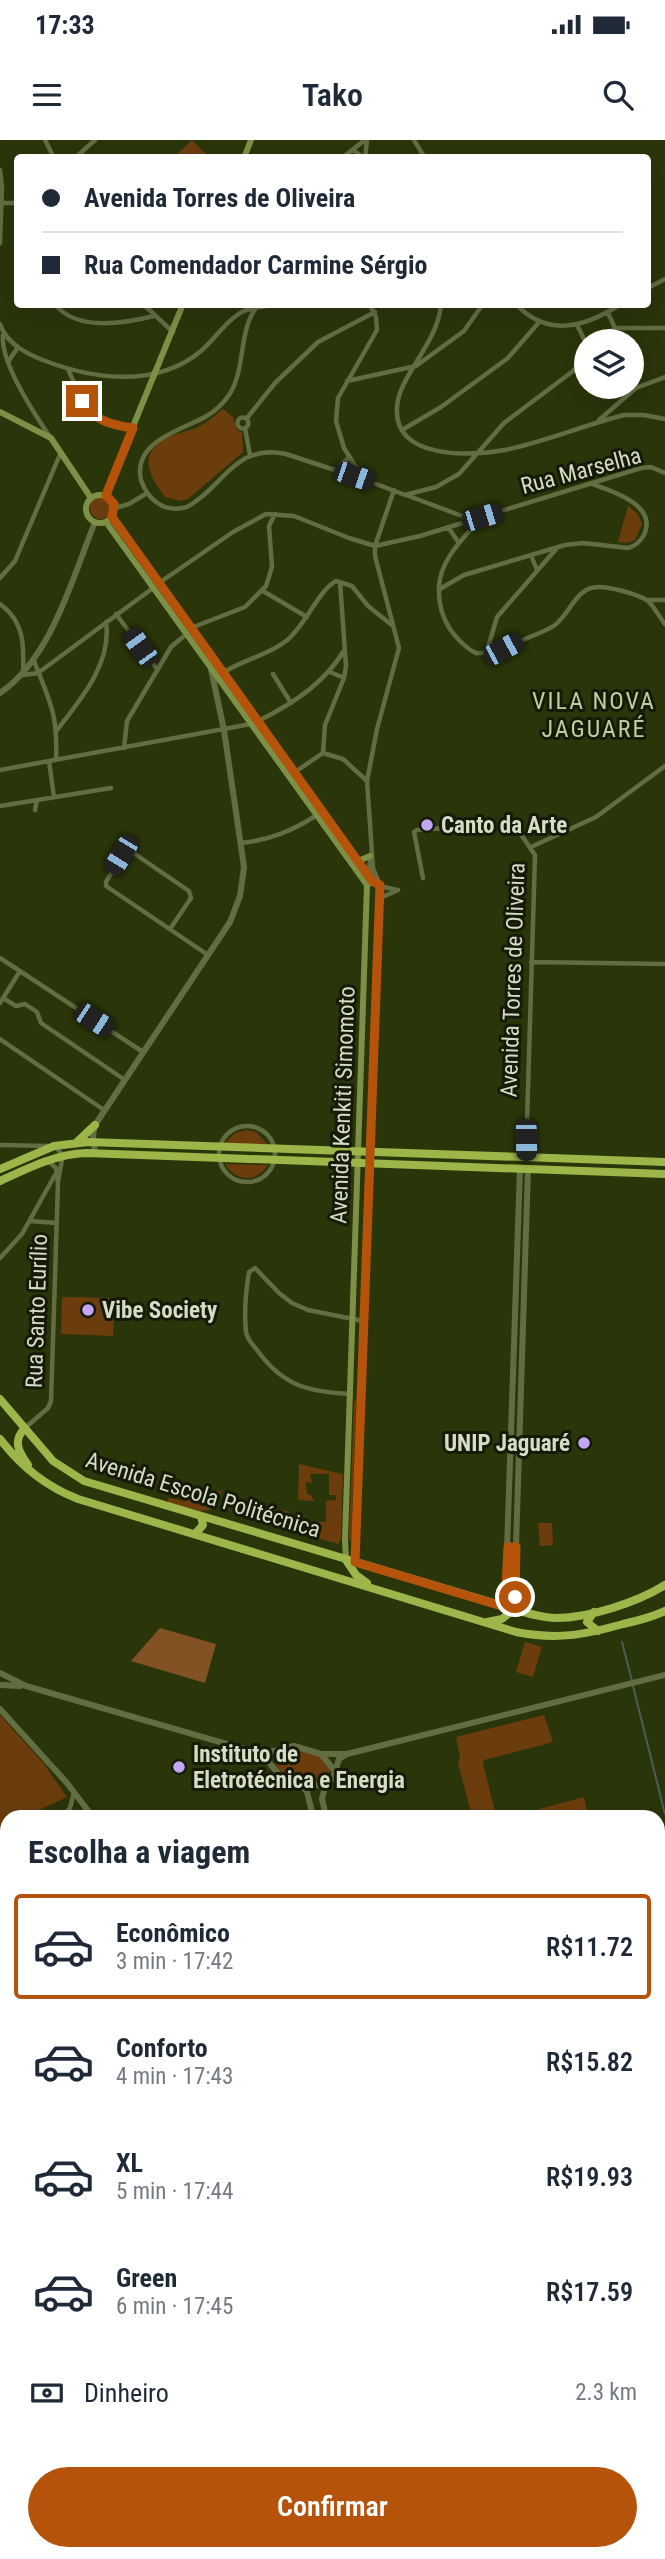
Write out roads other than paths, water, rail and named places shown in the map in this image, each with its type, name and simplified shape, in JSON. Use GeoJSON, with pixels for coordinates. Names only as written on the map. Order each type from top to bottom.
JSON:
{"type":"FeatureCollection","features":[{"type":"Feature","properties":{"kind":"highway"},"geometry":{"type":"LineString","coordinates":[[77,1143],[95,1125]]}},
{"type":"Feature","properties":{"kind":"highway"},"geometry":{"type":"LineString","coordinates":[[0,1169],[54,1146],[77,1143],[665,1162]]}},
{"type":"Feature","properties":{"kind":"highway"},"geometry":{"type":"LineString","coordinates":[[0,1181],[64,1155],[95,1153],[665,1174]]}},
{"type":"Feature","properties":{"kind":"highway","name":"Avenida Escola Politécnica"},"geometry":{"type":"LineString","coordinates":[[0,1399],[52,1461],[84,1481],[510,1608],[555,1618],[635,1601],[665,1585]]}},
{"type":"Feature","properties":{"kind":"highway"},"geometry":{"type":"LineString","coordinates":[[25,1429],[17,1438],[18,1447],[36,1478]]}},
{"type":"Feature","properties":{"kind":"highway","name":"Avenida Escola Politécnica"},"geometry":{"type":"LineString","coordinates":[[0,1439],[36,1478],[78,1500],[484,1623],[547,1637],[561,1637],[598,1631],[665,1611]]}},
{"type":"Feature","properties":{"kind":"highway"},"geometry":{"type":"LineString","coordinates":[[195,1534],[202,1525],[201,1516]]}},
{"type":"Feature","properties":{"kind":"highway"},"geometry":{"type":"LineString","coordinates":[[351,1561],[356,1575],[375,1588]]}},
{"type":"Feature","properties":{"kind":"highway"},"geometry":{"type":"LineString","coordinates":[[484,1623],[502,1619],[510,1608]]}},
{"type":"Feature","properties":{"kind":"highway"},"geometry":{"type":"LineString","coordinates":[[597,1611],[587,1622],[598,1631]]}},
{"type":"Feature","properties":{"kind":"main road"},"geometry":{"type":"LineString","coordinates":[[106,495],[182,308]]}},
{"type":"Feature","properties":{"kind":"main road"},"geometry":{"type":"LineString","coordinates":[[0,412],[51,438],[91,498]]}},
{"type":"Feature","properties":{"kind":"main road"},"geometry":{"type":"LineString","coordinates":[[98,494],[106,495],[112,500],[115,508],[109,520],[95,522],[90,519],[86,511],[87,502],[91,498],[98,494]]}},
{"type":"Feature","properties":{"kind":"main road"},"geometry":{"type":"LineString","coordinates":[[109,520],[189,631],[218,677]]}},
{"type":"Feature","properties":{"kind":"main road"},"geometry":{"type":"LineString","coordinates":[[189,631],[210,667],[295,772],[358,860],[374,887]]}},
{"type":"Feature","properties":{"kind":"main road"},"geometry":{"type":"LineString","coordinates":[[254,722],[317,815],[374,887]]}},
{"type":"Feature","properties":{"kind":"main road"},"geometry":{"type":"LineString","coordinates":[[358,860],[371,853]]}},
{"type":"Feature","properties":{"kind":"main road","name":"Avenida Kenkiti Simomoto"},"geometry":{"type":"LineString","coordinates":[[351,1561],[348,1441],[364,1000],[374,887]]}},
{"type":"Feature","properties":{"kind":"main road","name":"Avenida Kenkiti Simomoto"},"geometry":{"type":"LineString","coordinates":[[351,1561],[359,1441],[375,1001],[374,887]]}},
{"type":"Feature","properties":{"kind":"main road"},"geometry":{"type":"LineString","coordinates":[[364,1000],[375,1001]]}},
{"type":"Feature","properties":{"kind":"main road"},"geometry":{"type":"LineString","coordinates":[[355,1265],[365,1265]]}},
{"type":"Feature","properties":{"kind":"main road"},"geometry":{"type":"LineString","coordinates":[[348,1441],[359,1441]]}},
{"type":"Feature","properties":{"kind":"street"},"geometry":{"type":"LineString","coordinates":[[79,154],[95,140]]}},
{"type":"Feature","properties":{"kind":"street"},"geometry":{"type":"LineString","coordinates":[[346,154],[366,140]]}},
{"type":"Feature","properties":{"kind":"street"},"geometry":{"type":"LineString","coordinates":[[352,149],[359,154]]}},
{"type":"Feature","properties":{"kind":"street"},"geometry":{"type":"LineString","coordinates":[[0,170],[0,243]]}},
{"type":"Feature","properties":{"kind":"street"},"geometry":{"type":"LineString","coordinates":[[60,308],[69,316],[92,322],[154,316]]}},
{"type":"Feature","properties":{"kind":"street"},"geometry":{"type":"LineString","coordinates":[[146,308],[173,332]]}},
{"type":"Feature","properties":{"kind":"street"},"geometry":{"type":"LineString","coordinates":[[0,324],[4,335],[31,356],[68,369],[124,377],[153,376],[197,354],[240,313],[254,308]]}},
{"type":"Feature","properties":{"kind":"street"},"geometry":{"type":"LineString","coordinates":[[257,308],[248,326],[239,375],[228,396],[209,415],[168,434],[153,445],[142,463],[141,478],[147,494],[161,506],[173,509],[187,507],[225,472],[250,455],[281,453],[394,490],[472,520]]}},
{"type":"Feature","properties":{"kind":"street"},"geometry":{"type":"LineString","coordinates":[[371,482],[348,458],[335,421],[338,398],[377,330],[372,308]]}},
{"type":"Feature","properties":{"kind":"street"},"geometry":{"type":"LineString","coordinates":[[441,308],[440,318],[430,343],[398,398],[396,408],[402,430],[415,444],[444,452],[505,450],[624,415],[665,419]]}},
{"type":"Feature","properties":{"kind":"street"},"geometry":{"type":"LineString","coordinates":[[347,381],[416,366],[464,331],[480,308]]}},
{"type":"Feature","properties":{"kind":"street"},"geometry":{"type":"LineString","coordinates":[[522,308],[540,321],[554,326],[577,326],[615,308]]}},
{"type":"Feature","properties":{"kind":"street"},"geometry":{"type":"LineString","coordinates":[[247,418],[275,383],[318,342],[374,312]]}},
{"type":"Feature","properties":{"kind":"street"},"geometry":{"type":"LineString","coordinates":[[608,313],[615,328],[665,328]]}},
{"type":"Feature","properties":{"kind":"street"},"geometry":{"type":"LineString","coordinates":[[402,430],[441,407],[508,358],[540,321]]}},
{"type":"Feature","properties":{"kind":"street"},"geometry":{"type":"LineString","coordinates":[[4,335],[2,341],[7,363],[27,403],[51,438]]}},
{"type":"Feature","properties":{"kind":"street"},"geometry":{"type":"LineString","coordinates":[[7,363],[18,347]]}},
{"type":"Feature","properties":{"kind":"street"},"geometry":{"type":"LineString","coordinates":[[68,369],[82,401],[93,415],[102,421],[133,428]]}},
{"type":"Feature","properties":{"kind":"street"},"geometry":{"type":"LineString","coordinates":[[405,495],[427,491],[450,480],[479,452],[503,422],[574,370]]}},
{"type":"Feature","properties":{"kind":"street"},"geometry":{"type":"LineString","coordinates":[[595,423],[636,388],[665,377]]}},
{"type":"Feature","properties":{"kind":"street"},"geometry":{"type":"LineString","coordinates":[[617,405],[618,411],[624,415]]}},
{"type":"Feature","properties":{"kind":"street"},"geometry":{"type":"LineString","coordinates":[[244,428],[249,424],[247,418]]}},
{"type":"Feature","properties":{"kind":"street"},"geometry":{"type":"LineString","coordinates":[[244,428],[239,426],[238,420],[247,418]]}},
{"type":"Feature","properties":{"kind":"street"},"geometry":{"type":"LineString","coordinates":[[244,428],[250,455]]}},
{"type":"Feature","properties":{"kind":"street"},"geometry":{"type":"LineString","coordinates":[[0,578],[15,561],[61,452]]}},
{"type":"Feature","properties":{"kind":"street"},"geometry":{"type":"LineString","coordinates":[[336,470],[348,458]]}},
{"type":"Feature","properties":{"kind":"street","name":"Rua Marselha"},"geometry":{"type":"LineString","coordinates":[[375,546],[420,536],[641,468],[651,467],[665,473]]}},
{"type":"Feature","properties":{"kind":"street"},"geometry":{"type":"LineString","coordinates":[[440,589],[464,575],[558,547],[583,543],[632,547],[644,535],[647,522],[639,508],[626,498],[591,484]]}},
{"type":"Feature","properties":{"kind":"street"},"geometry":{"type":"LineString","coordinates":[[374,887],[367,781],[377,729],[399,648],[375,556],[375,546],[394,490]]}},
{"type":"Feature","properties":{"kind":"street"},"geometry":{"type":"LineString","coordinates":[[115,508],[147,494]]}},
{"type":"Feature","properties":{"kind":"street"},"geometry":{"type":"LineString","coordinates":[[23,675],[38,673],[156,585],[254,519],[275,513],[294,516],[375,546]]}},
{"type":"Feature","properties":{"kind":"street"},"geometry":{"type":"LineString","coordinates":[[124,748],[127,721],[171,647],[189,631],[215,617],[245,607],[263,591],[272,567],[269,526],[275,513]]}},
{"type":"Feature","properties":{"kind":"street"},"geometry":{"type":"LineString","coordinates":[[482,517],[459,542],[442,573],[440,589],[441,610],[447,626],[476,653],[503,649],[552,627],[589,588],[603,588],[646,600],[665,600]]}},
{"type":"Feature","properties":{"kind":"street"},"geometry":{"type":"LineString","coordinates":[[254,519],[269,526]]}},
{"type":"Feature","properties":{"kind":"street"},"geometry":{"type":"LineString","coordinates":[[0,680],[3,691],[23,675],[34,661],[48,637],[95,522]]}},
{"type":"Feature","properties":{"kind":"street"},"geometry":{"type":"LineString","coordinates":[[448,527],[459,542]]}},
{"type":"Feature","properties":{"kind":"street"},"geometry":{"type":"LineString","coordinates":[[486,653],[497,617],[558,547]]}},
{"type":"Feature","properties":{"kind":"street"},"geometry":{"type":"LineString","coordinates":[[531,555],[537,570]]}},
{"type":"Feature","properties":{"kind":"street"},"geometry":{"type":"LineString","coordinates":[[95,1153],[95,1125],[209,956],[230,922],[240,895],[244,867],[218,677],[283,643],[333,582],[352,586],[375,612],[393,626]]}},
{"type":"Feature","properties":{"kind":"street"},"geometry":{"type":"LineString","coordinates":[[323,753],[324,725],[344,678],[346,666],[340,582]]}},
{"type":"Feature","properties":{"kind":"street"},"geometry":{"type":"LineString","coordinates":[[263,591],[307,617]]}},
{"type":"Feature","properties":{"kind":"street"},"geometry":{"type":"LineString","coordinates":[[646,600],[665,624]]}},
{"type":"Feature","properties":{"kind":"street"},"geometry":{"type":"LineString","coordinates":[[0,604],[13,616],[22,632],[23,675]]}},
{"type":"Feature","properties":{"kind":"street"},"geometry":{"type":"LineString","coordinates":[[375,612],[387,607]]}},
{"type":"Feature","properties":{"kind":"street"},"geometry":{"type":"LineString","coordinates":[[116,614],[157,669]]}},
{"type":"Feature","properties":{"kind":"street"},"geometry":{"type":"LineString","coordinates":[[57,730],[102,662],[108,635],[106,622]]}},
{"type":"Feature","properties":{"kind":"street"},"geometry":{"type":"LineString","coordinates":[[0,770],[224,730],[254,722],[291,703],[330,672],[344,650]]}},
{"type":"Feature","properties":{"kind":"street"},"geometry":{"type":"LineString","coordinates":[[34,661],[51,702],[57,730],[52,761],[54,797]]}},
{"type":"Feature","properties":{"kind":"street"},"geometry":{"type":"LineString","coordinates":[[330,672],[344,678]]}},
{"type":"Feature","properties":{"kind":"street"},"geometry":{"type":"LineString","coordinates":[[273,674],[291,703]]}},
{"type":"Feature","properties":{"kind":"street"},"geometry":{"type":"LineString","coordinates":[[323,753],[343,759],[367,781]]}},
{"type":"Feature","properties":{"kind":"street"},"geometry":{"type":"LineString","coordinates":[[295,772],[323,753]]}},
{"type":"Feature","properties":{"kind":"street"},"geometry":{"type":"LineString","coordinates":[[518,830],[531,847],[596,817],[665,766]]}},
{"type":"Feature","properties":{"kind":"street"},"geometry":{"type":"LineString","coordinates":[[0,806],[111,788]]}},
{"type":"Feature","properties":{"kind":"street"},"geometry":{"type":"LineString","coordinates":[[35,810],[37,800]]}},
{"type":"Feature","properties":{"kind":"street"},"geometry":{"type":"LineString","coordinates":[[241,843],[275,837],[317,815]]}},
{"type":"Feature","properties":{"kind":"street"},"geometry":{"type":"LineString","coordinates":[[423,877],[415,831],[458,827]]}},
{"type":"Feature","properties":{"kind":"street","name":"Avenida Torres de Oliveira"},"geometry":{"type":"LineString","coordinates":[[526,1157],[535,855],[531,847]]}},
{"type":"Feature","properties":{"kind":"street"},"geometry":{"type":"LineString","coordinates":[[170,929],[191,898],[191,893],[132,852],[124,852],[106,886],[209,956]]}},
{"type":"Feature","properties":{"kind":"street"},"geometry":{"type":"LineString","coordinates":[[0,958],[144,1052]]}},
{"type":"Feature","properties":{"kind":"street"},"geometry":{"type":"LineString","coordinates":[[531,962],[665,964]]}},
{"type":"Feature","properties":{"kind":"street"},"geometry":{"type":"LineString","coordinates":[[20,971],[2,1000],[16,1006],[25,1004],[37,1012],[41,1023],[125,1080]]}},
{"type":"Feature","properties":{"kind":"street"},"geometry":{"type":"LineString","coordinates":[[0,1039],[104,1110]]}},
{"type":"Feature","properties":{"kind":"street"},"geometry":{"type":"LineString","coordinates":[[247,1126],[265,1133],[274,1149],[274,1160],[265,1176],[248,1183],[230,1178],[219,1158],[219,1147],[230,1132],[247,1126]]}},
{"type":"Feature","properties":{"kind":"street"},"geometry":{"type":"LineString","coordinates":[[0,1145],[54,1146],[64,1155]]}},
{"type":"Feature","properties":{"kind":"street"},"geometry":{"type":"LineString","coordinates":[[20,1146],[28,1153],[26,1158]]}},
{"type":"Feature","properties":{"kind":"street","name":"Rua Santo Eurílio"},"geometry":{"type":"LineString","coordinates":[[25,1429],[48,1408],[51,1401],[58,1183],[64,1155]]}},
{"type":"Feature","properties":{"kind":"street","name":"Rua Santo Eurílio"},"geometry":{"type":"LineString","coordinates":[[48,1160],[54,1165],[58,1183]]}},
{"type":"Feature","properties":{"kind":"street"},"geometry":{"type":"LineString","coordinates":[[510,1608],[508,1547],[516,1277],[524,1169]]}},
{"type":"Feature","properties":{"kind":"street"},"geometry":{"type":"LineString","coordinates":[[510,1608],[516,1547],[524,1316],[524,1169]]}},
{"type":"Feature","properties":{"kind":"street"},"geometry":{"type":"LineString","coordinates":[[0,1258],[13,1246],[30,1221],[56,1174]]}},
{"type":"Feature","properties":{"kind":"street"},"geometry":{"type":"LineString","coordinates":[[44,1198],[58,1195]]}},
{"type":"Feature","properties":{"kind":"street"},"geometry":{"type":"LineString","coordinates":[[30,1221],[58,1223]]}},
{"type":"Feature","properties":{"kind":"street"},"geometry":{"type":"LineString","coordinates":[[351,1394],[302,1388],[278,1376],[268,1365],[246,1334],[250,1270],[255,1268],[292,1303],[308,1310],[363,1321]]}},
{"type":"Feature","properties":{"kind":"street"},"geometry":{"type":"LineString","coordinates":[[516,1277],[525,1278]]}},
{"type":"Feature","properties":{"kind":"street"},"geometry":{"type":"LineString","coordinates":[[515,1316],[524,1316]]}},
{"type":"Feature","properties":{"kind":"street"},"geometry":{"type":"LineString","coordinates":[[514,1354],[522,1355]]}},
{"type":"Feature","properties":{"kind":"street"},"geometry":{"type":"LineString","coordinates":[[508,1547],[516,1547]]}},
{"type":"Feature","properties":{"kind":"street"},"geometry":{"type":"LineString","coordinates":[[0,1673],[26,1686],[262,1754],[281,1777],[325,1786]]}},
{"type":"Feature","properties":{"kind":"street"},"geometry":{"type":"LineString","coordinates":[[262,1754],[294,1746],[321,1754],[347,1754],[665,1675]]}},
{"type":"Feature","properties":{"kind":"street"},"geometry":{"type":"LineString","coordinates":[[0,1685],[26,1686]]}},
{"type":"Feature","properties":{"kind":"street"},"geometry":{"type":"LineString","coordinates":[[0,1709],[88,1810]]}},
{"type":"Feature","properties":{"kind":"street"},"geometry":{"type":"LineString","coordinates":[[274,1766],[279,1750]]}},
{"type":"Feature","properties":{"kind":"street"},"geometry":{"type":"LineString","coordinates":[[321,1754],[334,1770]]}},
{"type":"Feature","properties":{"kind":"street"},"geometry":{"type":"LineString","coordinates":[[325,1810],[322,1799],[325,1786],[333,1778],[339,1759],[347,1754]]}},
{"type":"Feature","properties":{"kind":"street"},"geometry":{"type":"LineString","coordinates":[[300,1783],[307,1792],[312,1810]]}},
{"type":"Feature","properties":{"kind":"street"},"geometry":{"type":"LineString","coordinates":[[68,1810],[74,1792]]}},
{"type":"Feature","properties":{"kind":"waterway"},"geometry":{"type":"LineString","coordinates":[[622,1642],[632,1681]]}},
{"type":"Feature","properties":{"kind":"waterway"},"geometry":{"type":"LineString","coordinates":[[633,1686],[664,1810]]}},
{"type":"Feature","properties":{"kind":"place","name":"Canto da Arte"},"geometry":{"type":"Point","coordinates":[427,825]}},
{"type":"Feature","properties":{"kind":"place","name":"Vibe Society"},"geometry":{"type":"Point","coordinates":[88,1310]}},
{"type":"Feature","properties":{"kind":"place","name":"UNIP Jaguaré"},"geometry":{"type":"Point","coordinates":[584,1443]}},
{"type":"Feature","properties":{"kind":"place","name":"Instituto de Eletrotécnica e Energia"},"geometry":{"type":"Point","coordinates":[179,1767]}},
{"type":"Feature","properties":{"kind":"district","name":"VILA NOVA JAGUARÉ"},"geometry":{"type":"Point","coordinates":[594,715]}}]}
